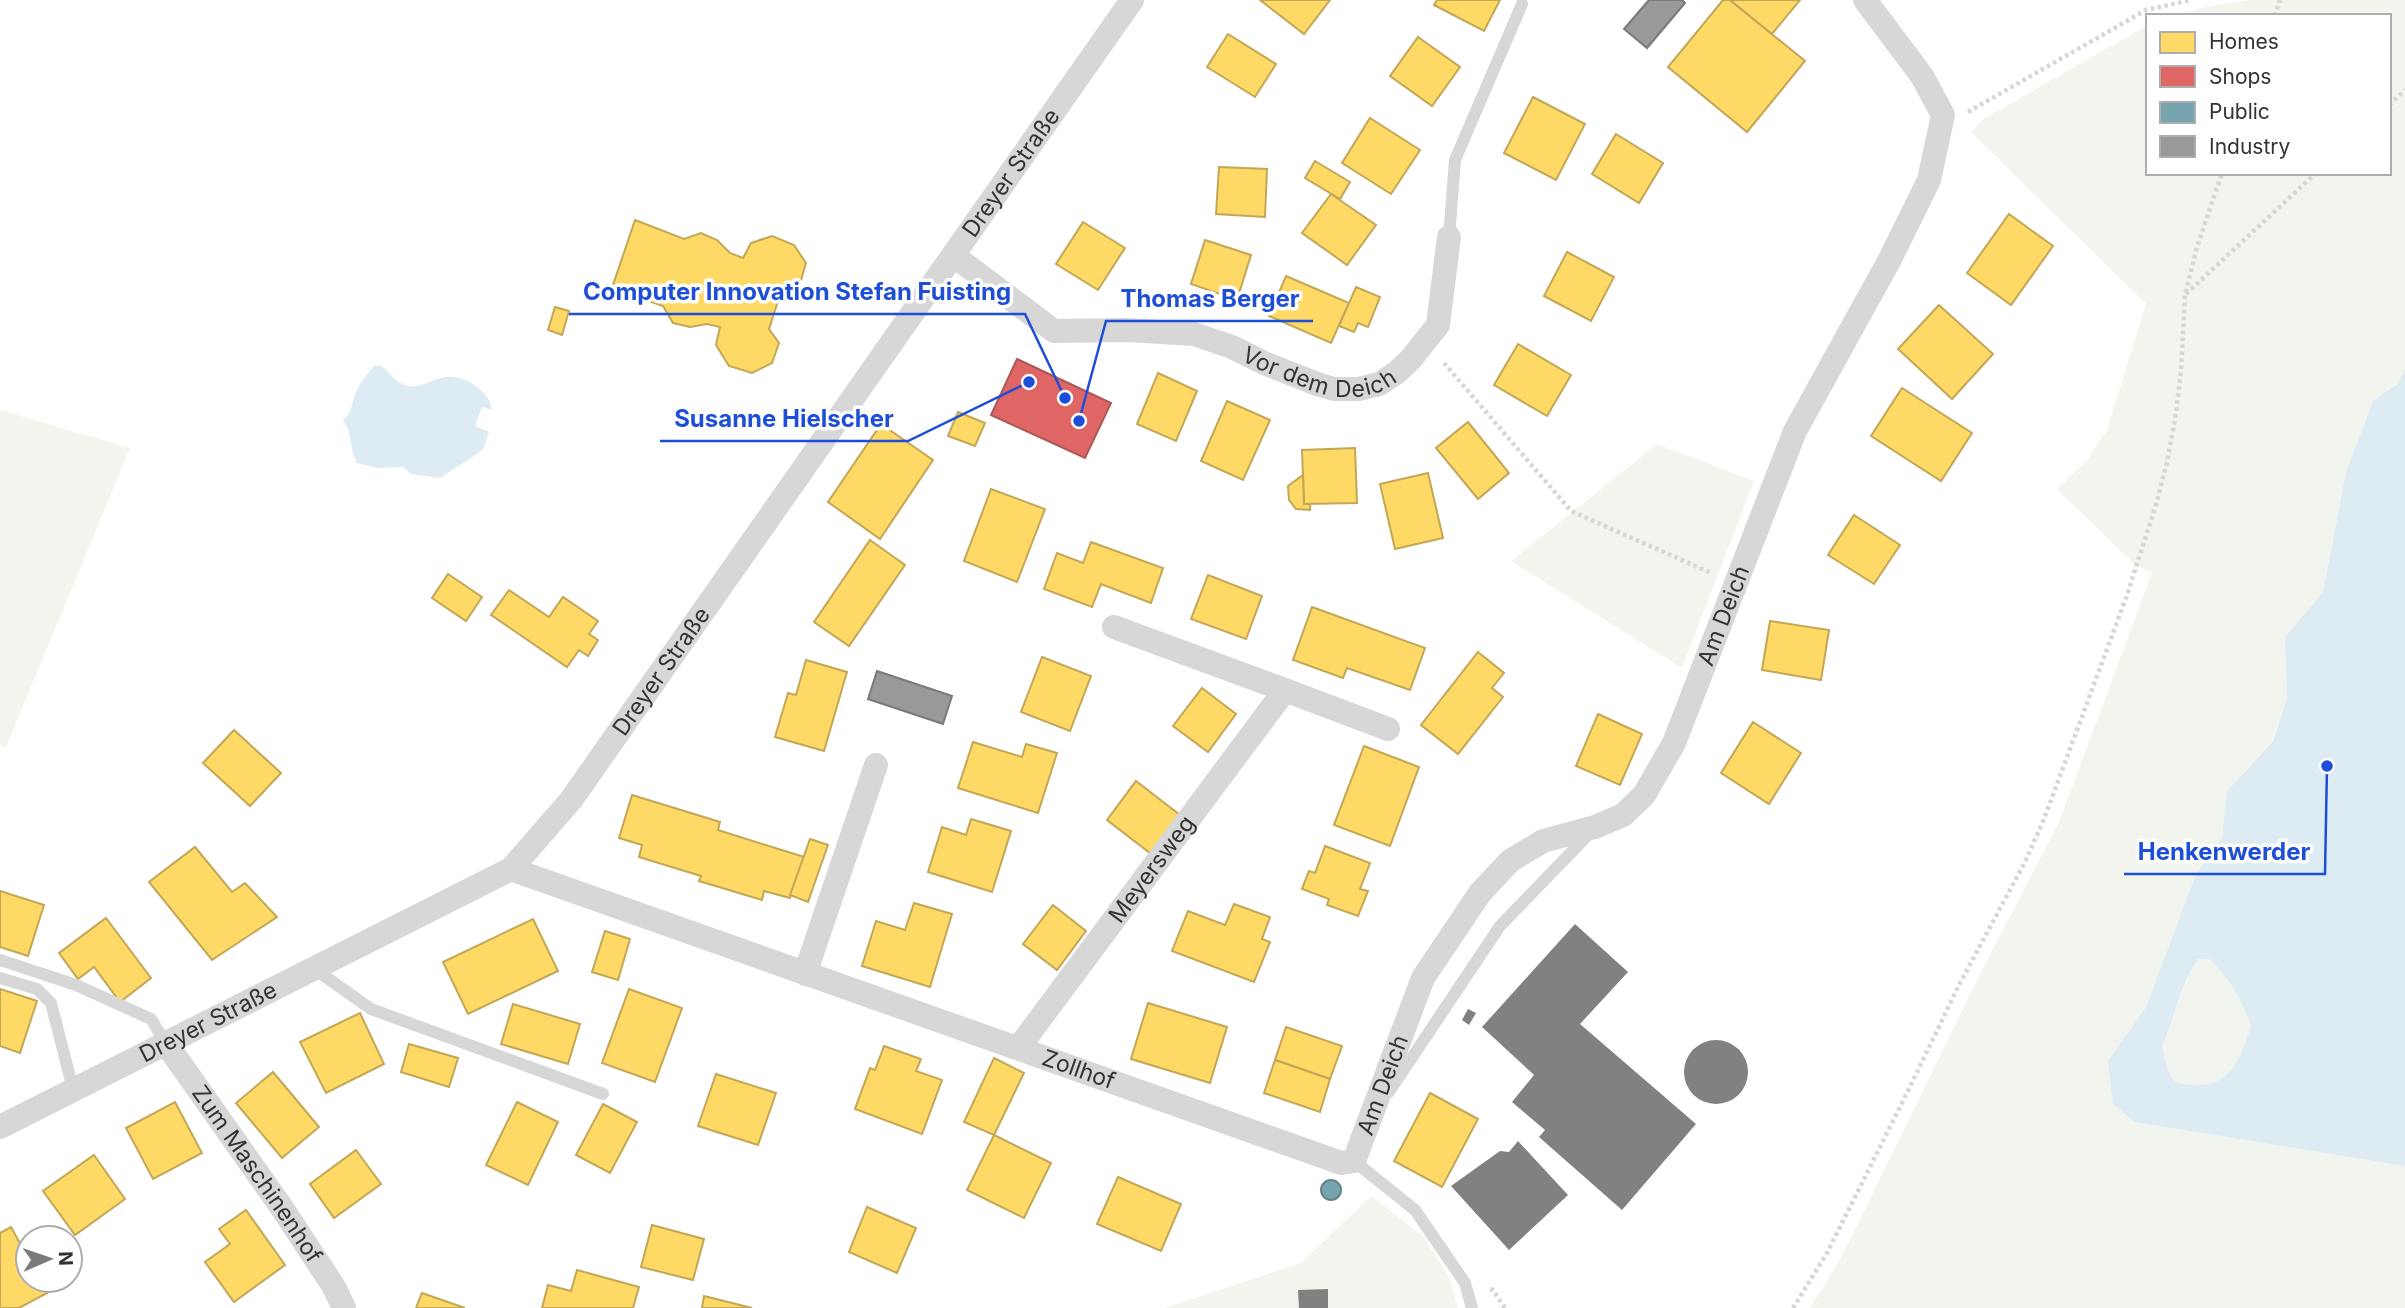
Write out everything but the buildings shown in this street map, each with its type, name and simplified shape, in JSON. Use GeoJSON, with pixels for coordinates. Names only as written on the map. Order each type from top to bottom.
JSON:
{"type":"FeatureCollection","features":[{"type":"Feature","properties":{"kind":"street","name":"Dreyer Straße"},"geometry":{"type":"LineString","coordinates":[[0,1127],[511,869],[571,800],[1132,0]]}},
{"type":"Feature","properties":{"kind":"street"},"geometry":{"type":"LineString","coordinates":[[1865,0],[1922,76],[1943,115]]}},
{"type":"Feature","properties":{"kind":"street","name":"Am Deich"},"geometry":{"type":"LineString","coordinates":[[1354,1161],[1423,978],[1480,893],[1510,861],[1543,841],[1595,827],[1623,815],[1644,795],[1674,743],[1795,431],[1889,261],[1929,180],[1943,115]]}},
{"type":"Feature","properties":{"kind":"street","name":"Vor dem Deich"},"geometry":{"type":"LineString","coordinates":[[954,256],[1054,331],[1127,330],[1194,334],[1232,347],[1298,378],[1334,389],[1359,389],[1379,384],[1396,373],[1438,325],[1449,237]]}},
{"type":"Feature","properties":{"kind":"street"},"geometry":{"type":"LineString","coordinates":[[1114,627],[1388,729]]}},
{"type":"Feature","properties":{"kind":"street","name":"Meyersweg"},"geometry":{"type":"LineString","coordinates":[[1019,1047],[1285,690]]}},
{"type":"Feature","properties":{"kind":"street"},"geometry":{"type":"LineString","coordinates":[[805,974],[876,765]]}},
{"type":"Feature","properties":{"kind":"street","name":"Zollhof"},"geometry":{"type":"LineString","coordinates":[[511,869],[1341,1163],[1354,1161]]}},
{"type":"Feature","properties":{"kind":"street","name":"Zum Maschinenhof"},"geometry":{"type":"LineString","coordinates":[[165,1042],[282,1208],[334,1287],[344,1308]]}},
{"type":"Feature","properties":{"kind":"lane","name":"Vor dem Deich"},"geometry":{"type":"LineString","coordinates":[[1449,237],[1455,160],[1522,4]]}},
{"type":"Feature","properties":{"kind":"lane"},"geometry":{"type":"LineString","coordinates":[[1371,1119],[1500,926],[1595,827]]}},
{"type":"Feature","properties":{"kind":"lane"},"geometry":{"type":"LineString","coordinates":[[0,960],[76,985],[151,1019],[165,1042]]}},
{"type":"Feature","properties":{"kind":"lane"},"geometry":{"type":"LineString","coordinates":[[313,968],[371,1009],[603,1094]]}},
{"type":"Feature","properties":{"kind":"lane"},"geometry":{"type":"LineString","coordinates":[[0,978],[37,989],[51,1003],[73,1089]]}},
{"type":"Feature","properties":{"kind":"lane"},"geometry":{"type":"LineString","coordinates":[[1354,1161],[1415,1210],[1465,1283],[1472,1308]]}},
{"type":"Feature","properties":{"kind":"path"},"geometry":{"type":"LineString","coordinates":[[1943,115],[1970,111],[2146,10],[2191,0]]}},
{"type":"Feature","properties":{"kind":"path"},"geometry":{"type":"LineString","coordinates":[[2391,103],[2405,90]]}},
{"type":"Feature","properties":{"kind":"path"},"geometry":{"type":"LineString","coordinates":[[1793,1308],[1833,1241],[1953,996],[2025,862],[2044,819],[2126,598],[2159,495],[2178,396],[2185,295],[2197,247],[2221,175]]}},
{"type":"Feature","properties":{"kind":"path"},"geometry":{"type":"LineString","coordinates":[[2185,295],[2314,175]]}},
{"type":"Feature","properties":{"kind":"path"},"geometry":{"type":"LineString","coordinates":[[1425,341],[1571,511],[1735,583]]}},
{"type":"Feature","properties":{"kind":"shaded area"},"geometry":{"type":"Polygon","coordinates":[[[2248,0],[2405,0],[2405,367],[2399,383],[2373,401],[2346,472],[2323,592],[2285,637],[2287,698],[2272,741],[2227,791],[2222,838],[2196,874],[2146,1007],[2108,1061],[2135,1122],[2405,1166],[2405,1308],[1810,1308],[1841,1258],[1981,972],[2059,822],[2152,573],[2133,563],[2057,489],[2088,459],[2107,430],[2146,304],[1971,132],[1984,119],[2146,26],[2146,175],[2391,175],[2391,14],[2183,14],[2248,0]]]}},
{"type":"Feature","properties":{"kind":"shaded area"},"geometry":{"type":"Polygon","coordinates":[[[374,366],[382,366],[397,381],[408,386],[419,386],[452,377],[478,387],[487,397],[492,410],[482,407],[475,426],[489,432],[483,450],[440,478],[411,474],[403,467],[377,468],[357,463],[343,420],[350,412],[361,383],[374,366]]]}},
{"type":"Feature","properties":{"kind":"shaded area"},"geometry":{"type":"Polygon","coordinates":[[[2405,367],[2405,1166],[2135,1122],[2113,1104],[2108,1061],[2146,1007],[2196,874],[2222,838],[2227,791],[2273,741],[2287,698],[2285,637],[2323,592],[2346,472],[2373,401],[2399,383],[2405,367]],[[2198,959],[2192,969],[2162,1046],[2170,1075],[2174,1080],[2192,1085],[2205,1085],[2225,1076],[2238,1059],[2251,1026],[2234,990],[2209,959],[2198,959]]]}},
{"type":"Feature","properties":{"kind":"shaded area"},"geometry":{"type":"Polygon","coordinates":[[[0,410],[130,448],[6,747],[0,745],[0,410]]]}},
{"type":"Feature","properties":{"kind":"shaded area"},"geometry":{"type":"Polygon","coordinates":[[[1657,444],[1754,481],[1682,668],[1511,561],[1657,444]]]}},
{"type":"Feature","properties":{"kind":"shaded area"},"geometry":{"type":"Polygon","coordinates":[[[2198,959],[2209,959],[2229,981],[2251,1026],[2243,1049],[2232,1068],[2225,1076],[2205,1085],[2178,1083],[2174,1080],[2167,1067],[2162,1046],[2187,980],[2198,959]]]}},
{"type":"Feature","properties":{"kind":"shaded area"},"geometry":{"type":"Polygon","coordinates":[[[1371,1196],[1422,1235],[1448,1275],[1458,1308],[1165,1308],[1301,1263],[1371,1196]]]}},
{"type":"Feature","properties":{"kind":"place","name":"Susanne Hielscher"},"geometry":{"type":"Point","coordinates":[1029,382]}},
{"type":"Feature","properties":{"kind":"place","name":"Computer Innovation Stefan Fuisting"},"geometry":{"type":"Point","coordinates":[1065,398]}},
{"type":"Feature","properties":{"kind":"place","name":"Thomas Berger"},"geometry":{"type":"Point","coordinates":[1079,421]}},
{"type":"Feature","properties":{"kind":"place","name":"Henkenwerder"},"geometry":{"type":"Point","coordinates":[2327,766]}}]}
